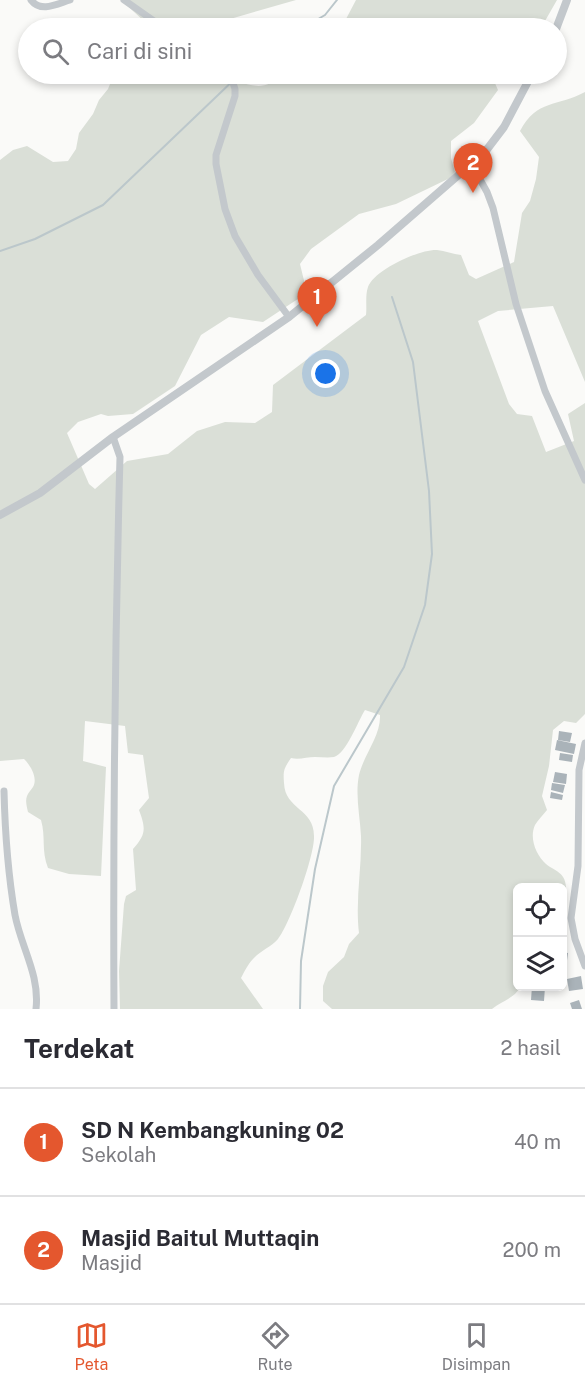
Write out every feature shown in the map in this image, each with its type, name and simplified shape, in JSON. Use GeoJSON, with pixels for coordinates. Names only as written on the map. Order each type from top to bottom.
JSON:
{"type":"FeatureCollection","features":[{"type":"Feature","properties":{"kind":"street"},"geometry":{"type":"LineString","coordinates":[[31,0],[35,6],[42,8],[70,0]]}},
{"type":"Feature","properties":{"kind":"street"},"geometry":{"type":"LineString","coordinates":[[124,0],[150,18]]}},
{"type":"Feature","properties":{"kind":"street"},"geometry":{"type":"LineString","coordinates":[[560,18],[567,0]]}},
{"type":"Feature","properties":{"kind":"street"},"geometry":{"type":"LineString","coordinates":[[233,84],[235,96],[216,155],[225,209],[235,236],[258,275],[289,317]]}},
{"type":"Feature","properties":{"kind":"street"},"geometry":{"type":"LineString","coordinates":[[0,515],[40,493],[113,437],[289,317],[378,245],[485,152],[504,127],[527,84]]}},
{"type":"Feature","properties":{"kind":"street"},"geometry":{"type":"LineString","coordinates":[[472,165],[488,192],[516,304],[544,391],[585,480]]}},
{"type":"Feature","properties":{"kind":"street"},"geometry":{"type":"LineString","coordinates":[[113,437],[120,457],[116,612],[114,1009]]}},
{"type":"Feature","properties":{"kind":"street"},"geometry":{"type":"LineString","coordinates":[[585,744],[582,769],[581,857],[571,918],[575,939],[585,966]]}},
{"type":"Feature","properties":{"kind":"street"},"geometry":{"type":"LineString","coordinates":[[4,790],[7,862],[15,916],[32,964],[36,1009]]}},
{"type":"Feature","properties":{"kind":"street"},"geometry":{"type":"LineString","coordinates":[[0,879],[10,880]]}},
{"type":"Feature","properties":{"kind":"shaded area"},"geometry":{"type":"Polygon","coordinates":[[[121,0],[296,0],[234,18],[141,18],[121,0]]]}},
{"type":"Feature","properties":{"kind":"shaded area"},"geometry":{"type":"Polygon","coordinates":[[[356,0],[557,0],[547,18],[347,18],[356,0]]]}},
{"type":"Feature","properties":{"kind":"shaded area"},"geometry":{"type":"Polygon","coordinates":[[[110,84],[247,84],[261,86],[268,84],[495,84],[498,90],[474,123],[451,141],[451,158],[455,172],[450,178],[396,204],[359,214],[311,249],[300,264],[307,293],[263,322],[229,317],[201,335],[175,386],[133,414],[108,416],[101,414],[78,422],[67,433],[89,484],[95,489],[127,461],[168,454],[197,431],[225,422],[255,423],[272,412],[273,385],[366,315],[368,287],[372,280],[398,262],[420,253],[437,250],[461,255],[469,275],[476,279],[514,262],[522,213],[530,201],[539,157],[520,131],[533,114],[541,109],[585,92],[585,382],[553,306],[498,311],[478,321],[509,404],[517,414],[532,416],[546,452],[574,441],[568,414],[585,403],[585,714],[576,723],[564,721],[553,730],[549,766],[542,796],[547,810],[533,830],[534,846],[539,856],[562,875],[565,883],[513,883],[513,991],[518,991],[492,1009],[332,1009],[323,1001],[323,986],[328,972],[344,957],[349,944],[359,933],[361,836],[358,783],[361,767],[378,730],[380,715],[365,710],[347,744],[338,755],[291,758],[285,767],[286,792],[289,799],[309,820],[314,836],[301,889],[283,931],[275,942],[251,961],[241,978],[263,1009],[120,1009],[119,971],[124,904],[126,896],[136,890],[133,849],[144,831],[139,810],[149,798],[143,755],[128,753],[125,726],[85,721],[83,761],[106,767],[101,876],[69,874],[48,868],[41,820],[28,812],[26,804],[27,796],[35,780],[33,772],[24,759],[0,761],[0,160],[13,150],[27,146],[53,162],[68,161],[76,149],[79,133],[93,114],[110,84]]]}},
{"type":"Feature","properties":{"kind":"building"},"geometry":{"type":"Polygon","coordinates":[[[559,731],[572,733],[570,742],[558,740],[559,731]]]}},
{"type":"Feature","properties":{"kind":"building"},"geometry":{"type":"Polygon","coordinates":[[[557,740],[576,744],[574,754],[555,750],[557,740]]]}},
{"type":"Feature","properties":{"kind":"building"},"geometry":{"type":"Polygon","coordinates":[[[560,753],[573,755],[572,762],[559,760],[560,753]]]}},
{"type":"Feature","properties":{"kind":"building"},"geometry":{"type":"Polygon","coordinates":[[[555,772],[567,774],[566,784],[553,782],[555,772]]]}},
{"type":"Feature","properties":{"kind":"building"},"geometry":{"type":"Polygon","coordinates":[[[552,783],[565,785],[563,793],[551,790],[552,783]]]}},
{"type":"Feature","properties":{"kind":"building"},"geometry":{"type":"Polygon","coordinates":[[[551,792],[563,795],[562,800],[550,798],[551,792]]]}},
{"type":"Feature","properties":{"kind":"building"},"geometry":{"type":"Polygon","coordinates":[[[581,976],[583,989],[569,991],[567,979],[581,976]]]}},
{"type":"Feature","properties":{"kind":"building"},"geometry":{"type":"Polygon","coordinates":[[[532,991],[545,991],[544,1001],[531,1000],[532,991]]]}},
{"type":"Feature","properties":{"kind":"building"},"geometry":{"type":"Polygon","coordinates":[[[579,1000],[582,1009],[572,1009],[570,1003],[579,1000]]]}},
{"type":"Feature","properties":{"kind":"waterway"},"geometry":{"type":"LineString","coordinates":[[320,18],[337,0]]}},
{"type":"Feature","properties":{"kind":"waterway"},"geometry":{"type":"LineString","coordinates":[[0,251],[35,239],[103,205],[230,84]]}},
{"type":"Feature","properties":{"kind":"waterway"},"geometry":{"type":"LineString","coordinates":[[300,1009],[301,961],[315,869],[334,786],[404,667],[425,605],[432,554],[429,491],[413,362],[392,297]]}},
{"type":"Feature","properties":{"kind":"place","name":"Masjid Baitul Muttaqin"},"geometry":{"type":"Point","coordinates":[473,193]}},
{"type":"Feature","properties":{"kind":"place","name":"SD N Kembangkuning 02"},"geometry":{"type":"Point","coordinates":[317,327]}}]}
